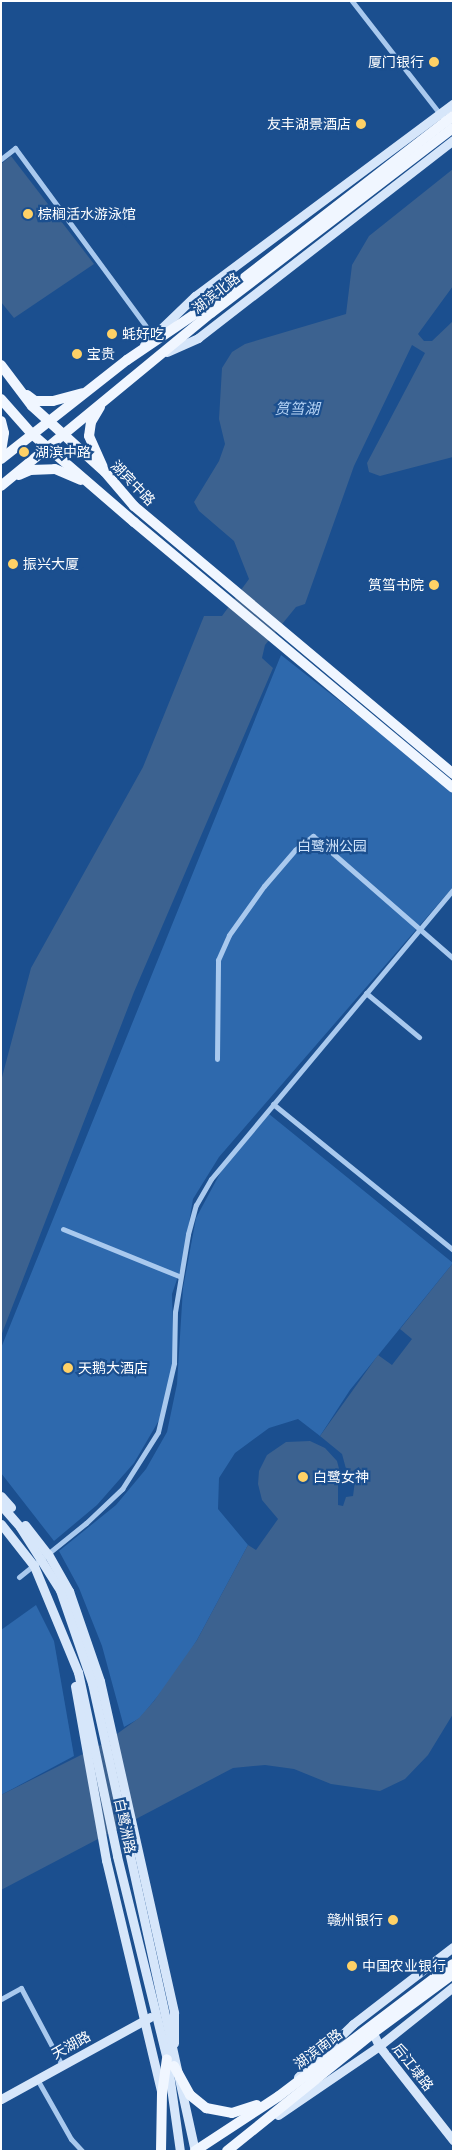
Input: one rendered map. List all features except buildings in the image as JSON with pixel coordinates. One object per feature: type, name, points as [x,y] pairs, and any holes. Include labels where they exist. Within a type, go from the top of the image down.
[{"type":"main road","points":[[127,360],[195,296],[449,122],[453,104]]},
{"type":"main road","name":"湖滨北路","points":[[1,486],[62,434],[167,352],[211,313],[449,122]]},
{"type":"main road","name":"湖滨北路","points":[[1,459],[127,360],[217,299],[449,122]]},
{"type":"main road","points":[[167,352],[198,338],[453,140]]},
{"type":"main road","name":"湖宾中路","points":[[1,365],[49,422],[105,472],[134,506],[453,774]]},
{"type":"main road","points":[[21,391],[35,401],[53,401],[90,390]]},
{"type":"main road","points":[[1,399],[32,434],[225,599],[453,788]]},
{"type":"main road","points":[[104,401],[91,422],[89,436],[105,472]]},
{"type":"main road","points":[[1,421],[4,433],[1,451]]},
{"type":"main road","points":[[11,478],[30,470],[55,469],[94,487]]},
{"type":"main road","name":"白鹭洲路","points":[[1,1496],[45,1557],[63,1599],[92,1683],[131,1848],[170,2062],[180,2151]]},
{"type":"main road","name":"白鹭洲路","points":[[1,1505],[45,1557]]},
{"type":"main road","name":"白鹭洲路","points":[[1,1524],[32,1567],[78,1672],[117,1856],[155,2015],[195,2151]]},
{"type":"main road","name":"白鹭洲路","points":[[1,1530],[32,1567],[61,1637],[74,1679],[83,1744],[106,1860],[162,2094]]},
{"type":"main road","points":[[170,2062],[190,2095],[206,2108],[232,2113],[279,2096],[353,2024],[453,1947]]},
{"type":"main road","name":"湖滨南路","points":[[195,2151],[279,2096],[453,1964]]},
{"type":"main road","name":"湖滨南路","points":[[227,2151],[373,2033],[453,1974]]},
{"type":"main road","points":[[236,2151],[251,2132],[379,2046],[453,1987]]},
{"type":"main road","name":"天湖路","points":[[1,2099],[155,2015]]},
{"type":"main road","name":"后江埭路","points":[[373,2033],[379,2046],[453,2140]]},
{"type":"main road","points":[[161,2151],[162,2094],[170,2062]]},
{"type":"street","points":[[352,1],[449,122]]},
{"type":"street","points":[[1,159],[15,148],[153,336]]},
{"type":"street","points":[[217,1059],[218,960],[238,921],[264,886],[295,850],[313,836],[453,958]]},
{"type":"street","points":[[19,1577],[45,1557],[122,1489],[158,1432],[174,1363],[179,1276],[188,1234],[200,1199],[221,1163],[453,890]]},
{"type":"street","points":[[366,993],[419,1037]]},
{"type":"street","points":[[273,1104],[453,1250]]},
{"type":"street","points":[[63,1230],[179,1276]]},
{"type":"street","points":[[1,1999],[21,1988],[62,2065]]},
{"type":"street","points":[[37,2080],[71,2139],[82,2151]]},
{"type":"green space","name":"白鹭洲公园","points":[[281,655],[453,790],[453,887],[219,1157],[193,1199],[182,1265],[172,1294],[174,1363],[165,1410],[134,1463],[97,1505],[54,1541],[1,1473],[1,1348]]},
{"type":"green space","points":[[269,1114],[453,1263],[350,1390],[320,1436],[298,1419],[269,1428],[235,1453],[219,1478],[218,1509],[248,1545],[197,1640],[175,1675],[140,1718],[124,1727],[102,1646],[79,1588],[59,1551],[116,1505],[146,1469],[167,1432],[177,1384],[183,1288],[196,1218],[224,1166]]},
{"type":"green space","points":[[36,1605],[54,1641],[74,1756],[1,1795],[1,1630]]},
{"type":"water","name":"棕榈活水游泳馆","points":[[11,156],[94,264],[14,318],[1,302],[1,164]]},
{"type":"water","name":"筼筜湖","points":[[453,169],[453,286],[418,334],[424,341],[432,341],[453,321],[453,457],[380,476],[369,472],[367,463],[425,353],[412,345],[354,466],[305,604],[296,607],[265,645],[262,658],[273,668],[134,992],[1,1336],[1,1081],[31,968],[143,767],[204,616],[222,616],[249,579],[234,541],[199,511],[194,502],[219,461],[225,444],[219,419],[222,368],[232,352],[245,344],[346,314],[352,265],[369,236]]},
{"type":"water","points":[[453,1263],[453,1714],[428,1755],[405,1779],[380,1791],[331,1784],[294,1769],[265,1765],[233,1768],[1,1890],[1,1795],[103,1744],[139,1718],[154,1701],[197,1640],[248,1545],[256,1550],[278,1519],[262,1500],[258,1484],[259,1471],[267,1455],[286,1442],[310,1441],[325,1448],[337,1461],[342,1480],[338,1480],[338,1505],[343,1506],[346,1497],[353,1496],[355,1481],[349,1480],[342,1454],[320,1436],[378,1355],[392,1365],[412,1339],[400,1329]]},
{"type":"place","name":"厦门银行","points":[[434,62]]},
{"type":"place","name":"友丰湖景酒店","points":[[361,124]]},
{"type":"place","name":"棕榈活水游泳馆","points":[[28,214]]},
{"type":"place","name":"蚝好吃","points":[[112,334]]},
{"type":"place","name":"宝贵","points":[[77,354]]},
{"type":"place","name":"湖滨中路","points":[[24,452]]},
{"type":"place","name":"振兴大厦","points":[[13,564]]},
{"type":"place","name":"筼筜书院","points":[[434,585]]},
{"type":"place","name":"天鹅大酒店","points":[[68,1368]]},
{"type":"place","name":"白鹭女神","points":[[303,1477]]},
{"type":"place","name":"赣州银行","points":[[393,1920]]},
{"type":"place","name":"中国农业银行","points":[[352,1966]]}]
